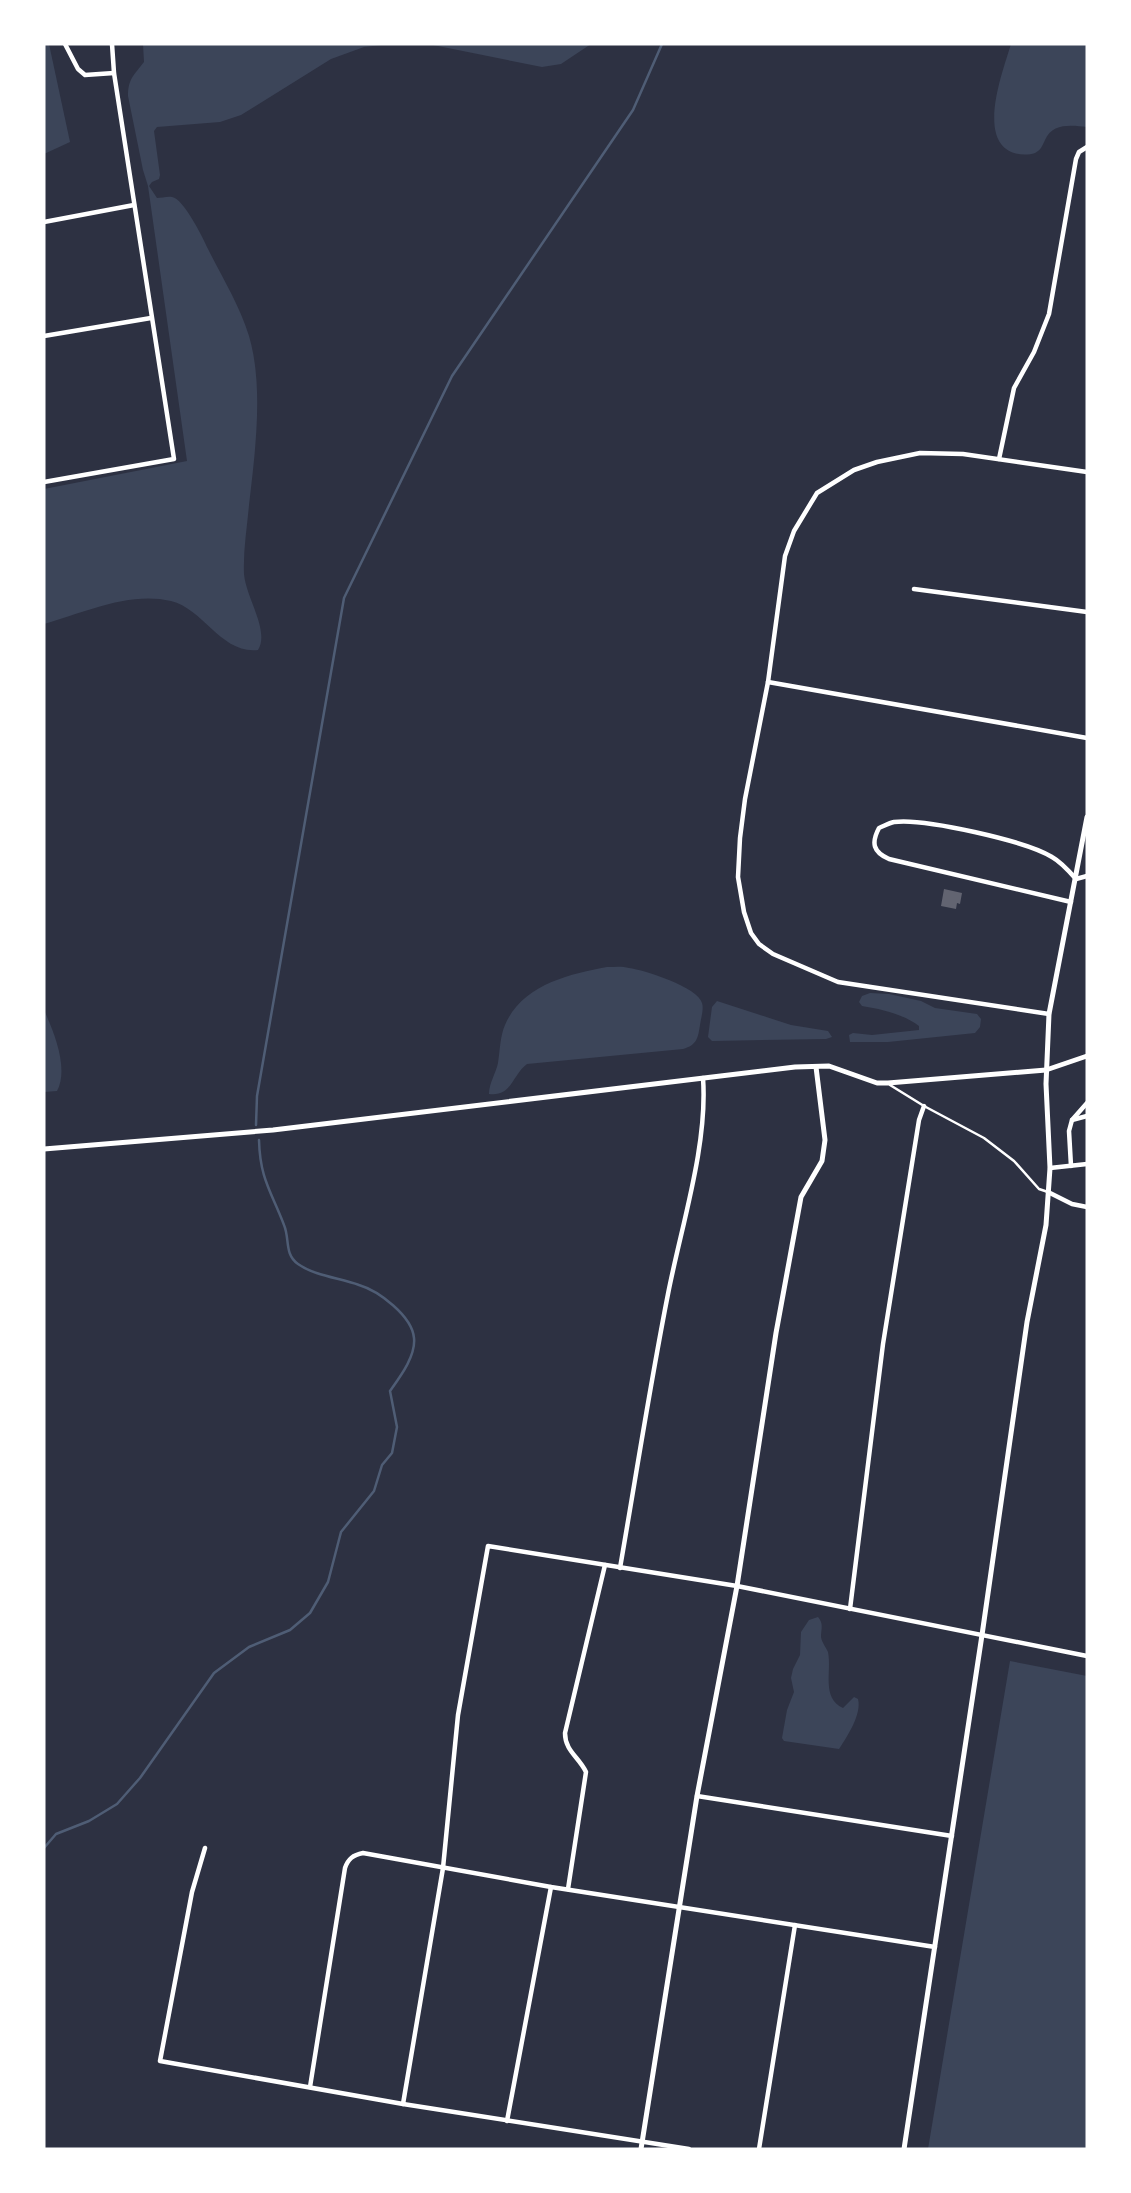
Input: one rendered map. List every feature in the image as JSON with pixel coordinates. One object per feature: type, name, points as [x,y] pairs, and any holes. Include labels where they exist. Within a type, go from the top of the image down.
[{"type":"street","points":[[65,44],[78,69],[85,75],[114,73]]},
{"type":"street","points":[[44,482],[174,459],[114,73],[112,44]]},
{"type":"street","points":[[999,459],[1014,388],[1034,352],[1049,314],[1076,159],[1079,152],[1087,147]]},
{"type":"street","points":[[44,222],[134,205]]},
{"type":"street","points":[[44,337],[151,318]]},
{"type":"street","points":[[1049,1014],[838,982],[773,954],[758,944],[751,933],[738,877],[745,799],[768,682],[785,556],[794,531],[817,493],[854,470],[899,457],[944,453],[1087,472]]},
{"type":"street","points":[[914,589],[1087,612]]},
{"type":"street","points":[[768,682],[1087,738]]},
{"type":"street","points":[[904,2149],[1027,1322],[1046,1225],[1050,1168],[1046,1070],[1049,1014],[1087,817]]},
{"type":"street","points":[[1072,902],[889,859],[875,849],[873,839],[879,828],[894,822],[972,833],[1040,851],[1062,864],[1076,878]]},
{"type":"street","points":[[1076,878],[1087,876]]},
{"type":"street","points":[[44,1149],[273,1130],[816,1067],[829,1066],[877,1083],[888,1083],[1046,1070],[1087,1056]]},
{"type":"street","points":[[641,2146],[698,1796],[737,1586],[776,1333],[801,1197],[822,1161],[825,1140],[816,1067]]},
{"type":"street","points":[[620,1567],[668,1295],[696,1159],[704,1097],[703,1078]]},
{"type":"street","points":[[1071,1166],[1069,1131],[1072,1121],[1087,1103]]},
{"type":"street","points":[[849,1609],[883,1345],[919,1120],[924,1106]]},
{"type":"street","points":[[1072,1121],[1087,1116]]},
{"type":"street","points":[[1050,1168],[1087,1164]]},
{"type":"street","points":[[1048,1192],[1087,1208]]},
{"type":"street","points":[[403,2104],[443,1868],[458,1715],[488,1546],[737,1586],[1087,1656]]},
{"type":"street","points":[[568,1889],[586,1772],[569,1750],[565,1733],[605,1565]]},
{"type":"street","points":[[698,1796],[952,1836]]},
{"type":"street","points":[[205,1848],[192,1892],[160,2061],[641,2146],[689,2149]]},
{"type":"street","points":[[310,2087],[345,1868],[351,1857],[363,1853],[551,1887],[935,1947]]},
{"type":"street","points":[[508,2122],[551,1887]]},
{"type":"street","points":[[759,2149],[795,1925]]},
{"type":"lane","points":[[888,1083],[1001,1149],[1039,1189],[1048,1192]]},
{"type":"shaded area","points":[[44,44],[49,44],[70,142],[44,154]]},
{"type":"shaded area","points":[[143,44],[390,44],[364,47],[331,59],[241,115],[220,122],[157,127],[154,131],[160,175],[159,179],[149,186],[157,198],[177,199],[193,220],[241,314],[254,356],[257,420],[244,574],[261,633],[258,650],[233,645],[183,606],[155,599],[123,601],[44,624],[44,489],[187,461],[148,186],[128,96],[130,81],[144,62]]},
{"type":"shaded area","points":[[428,44],[591,44],[561,64],[542,67]]},
{"type":"shaded area","points":[[1011,44],[1087,44],[1087,127],[1057,128],[1048,134],[1040,149],[1033,154],[1016,154],[1003,146],[996,134],[995,104]]},
{"type":"shaded area","points":[[607,967],[626,967],[658,976],[681,985],[698,997],[703,1011],[694,1043],[683,1049],[527,1064],[507,1089],[497,1094],[489,1094],[498,1063],[503,1029],[523,1000],[535,991],[563,978]]},
{"type":"shaded area","points":[[870,993],[889,994],[921,1001],[935,1008],[977,1014],[981,1019],[980,1027],[975,1033],[888,1042],[850,1042],[849,1035],[853,1033],[872,1035],[919,1030],[919,1026],[899,1015],[862,1006],[859,1002],[862,996]]},
{"type":"shaded area","points":[[717,1001],[791,1025],[828,1031],[832,1037],[712,1041],[708,1037],[712,1007]]},
{"type":"shaded area","points":[[44,1010],[56,1039],[61,1062],[57,1091],[44,1092]]},
{"type":"shaded area","points":[[818,1617],[822,1624],[822,1639],[828,1652],[832,1698],[843,1708],[854,1697],[858,1699],[859,1705],[850,1732],[839,1749],[784,1741],[782,1738],[787,1710],[794,1692],[791,1678],[800,1655],[801,1632],[809,1620]]},
{"type":"shaded area","points":[[1010,1661],[1087,1676],[1087,2149],[928,2149]]},
{"type":"building","points":[[944,889],[962,893],[956,909],[941,906]]},
{"type":"waterway","points":[[256,1125],[257,1096],[344,598],[452,376],[633,110],[662,44]]},
{"type":"waterway","points":[[44,1848],[56,1834],[89,1821],[117,1804],[140,1778],[214,1673],[249,1647],[290,1630],[310,1613],[328,1582],[341,1532],[374,1491],[382,1465],[392,1453],[397,1427],[390,1391],[407,1366],[414,1345],[412,1330],[401,1313],[376,1293],[312,1271],[294,1260],[289,1251],[286,1230],[264,1175],[259,1140]]}]
